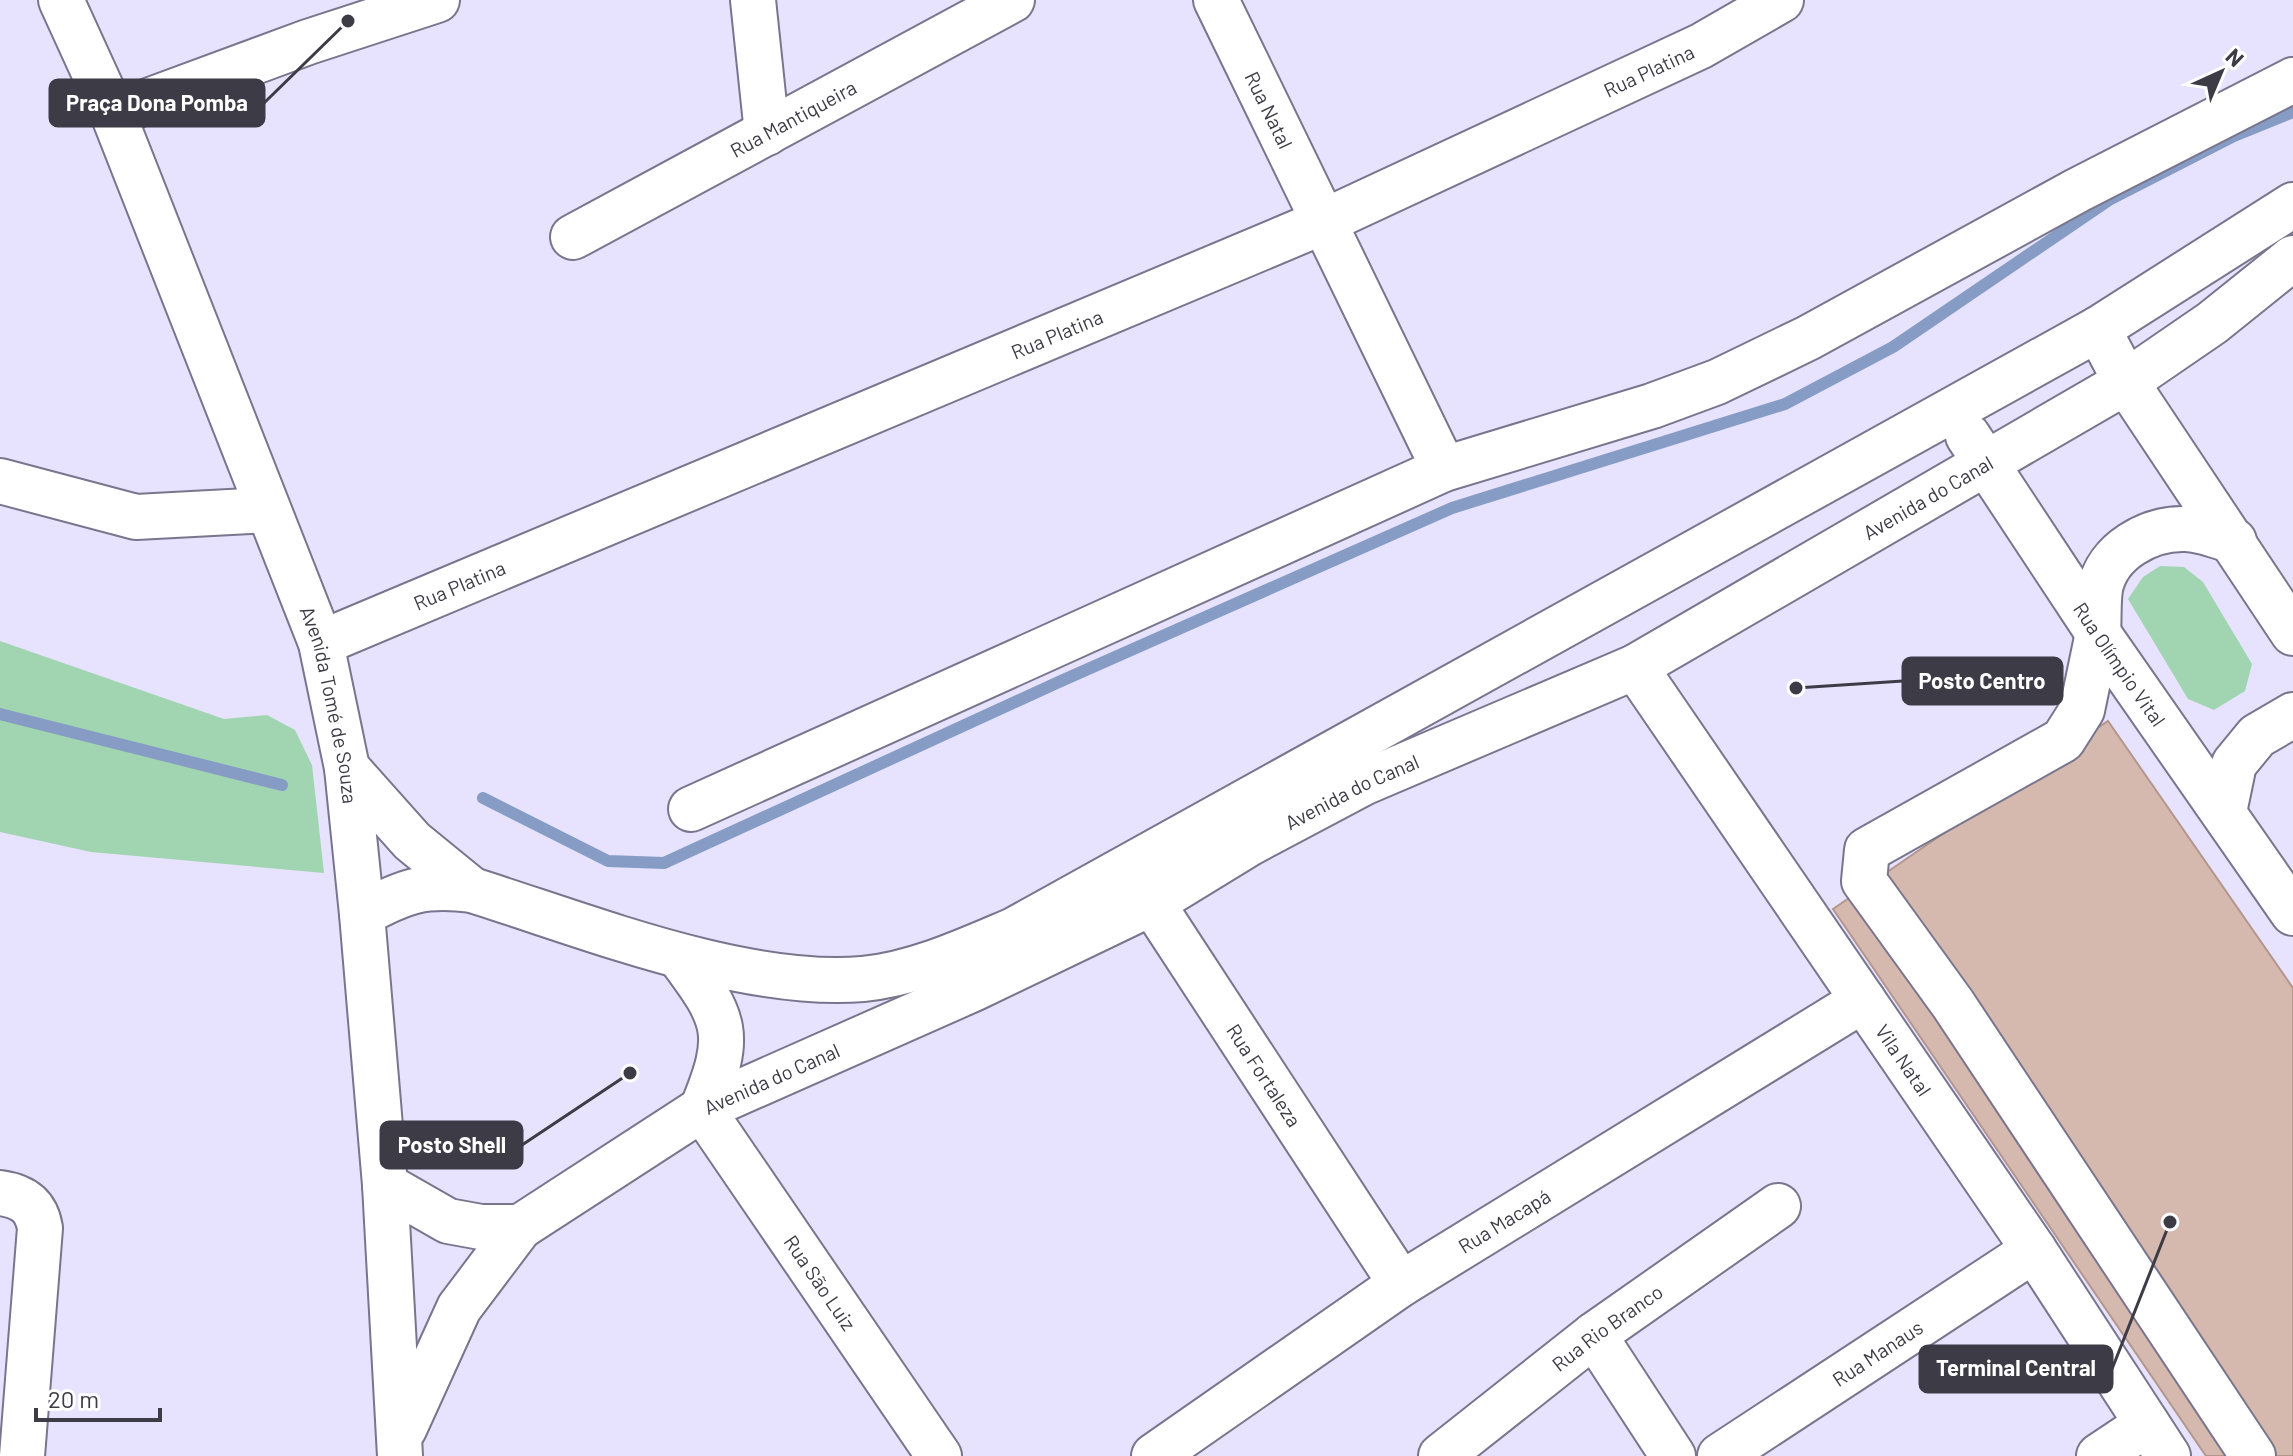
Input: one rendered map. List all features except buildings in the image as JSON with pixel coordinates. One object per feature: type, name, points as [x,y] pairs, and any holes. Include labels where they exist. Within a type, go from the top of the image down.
[{"type":"street","name":"Avenida Tomé de Souza","points":[[61,0],[113,114],[321,643],[347,768],[362,914],[385,1185],[401,1445]]},
{"type":"street","points":[[308,42],[338,0]]},
{"type":"street","points":[[113,114],[308,42],[437,0]]},
{"type":"street","points":[[753,0],[767,133]]},
{"type":"street","name":"Rua Mantiqueira","points":[[573,237],[1012,0]]},
{"type":"street","name":"Rua Natal","points":[[1216,0],[1325,221],[1364,310],[1444,469]]},
{"type":"street","name":"Rua Platina","points":[[321,643],[1325,221],[1701,46],[1781,0]]},
{"type":"street","points":[[691,809],[1444,469],[1652,406],[1717,382],[1808,338],[2078,190],[2293,80]]},
{"type":"street","name":"Avenida do Canal","points":[[362,914],[405,891],[437,886],[472,890],[679,956],[795,977],[864,979],[953,955],[1014,930],[2098,329],[2293,205]]},
{"type":"street","name":"Avenida do Canal","points":[[520,1227],[702,1109],[973,989],[1152,903],[1250,843],[1363,783],[1635,667],[2126,382],[2212,323],[2293,258]]},
{"type":"street","points":[[2098,329],[2126,382],[2291,626]]},
{"type":"street","name":"Rua Olímpio Vital","points":[[1952,410],[2098,633],[2293,913]]},
{"type":"street","points":[[2,477],[136,517],[268,510]]},
{"type":"street","points":[[2234,541],[2187,528],[2153,534],[2130,545],[2116,559],[2100,588],[2098,633],[2082,710],[2063,740],[1867,850],[1864,881],[1953,1004],[2253,1456]]},
{"type":"street","name":"Vila Natal","points":[[1635,667],[2034,1250],[2157,1440]]},
{"type":"street","points":[[2224,812],[2234,764],[2257,736],[2293,715]]},
{"type":"street","points":[[347,768],[412,841],[472,890]]},
{"type":"street","name":"Rua Fortaleza","points":[[1132,864],[1152,903],[1401,1284]]},
{"type":"street","points":[[679,956],[709,997],[720,1022],[724,1047],[702,1109]]},
{"type":"street","name":"Rua Macapá","points":[[1154,1456],[1401,1284],[1863,1000]]},
{"type":"street","name":"Rua São Luiz","points":[[702,1109],[939,1456]]},
{"type":"street","points":[[385,1185],[448,1221],[481,1227],[520,1227]]},
{"type":"street","points":[[0,1193],[17,1195],[30,1204],[38,1214],[40,1228],[22,1456]]},
{"type":"street","name":"Rua Rio Branco","points":[[1441,1456],[1594,1335],[1778,1206]]},
{"type":"street","points":[[401,1445],[459,1308],[520,1227]]},
{"type":"street","name":"Rua Manaus","points":[[1720,1456],[2034,1250]]},
{"type":"street","points":[[1594,1335],[1673,1456]]},
{"type":"street","points":[[2099,1456],[2157,1440]]},
{"type":"green space","points":[[2160,566],[2184,567],[2203,582],[2252,664],[2245,691],[2214,710],[2188,699],[2128,599],[2143,577]]},
{"type":"green space","points":[[0,641],[224,719],[267,715],[295,730],[312,765],[324,873],[91,852],[0,832]]},
{"type":"waterway","points":[[483,798],[608,861],[664,863],[1061,681],[1452,508],[1785,404],[1893,347],[2109,200],[2234,136],[2293,112]]},
{"type":"waterway","points":[[0,714],[282,785]]},
{"type":"place","name":"Praça Dona Pomba","points":[[348,21]]},
{"type":"place","name":"Posto Centro","points":[[1796,688]]},
{"type":"place","name":"Posto Shell","points":[[630,1073]]},
{"type":"place","name":"Terminal Central","points":[[2170,1222]]}]
